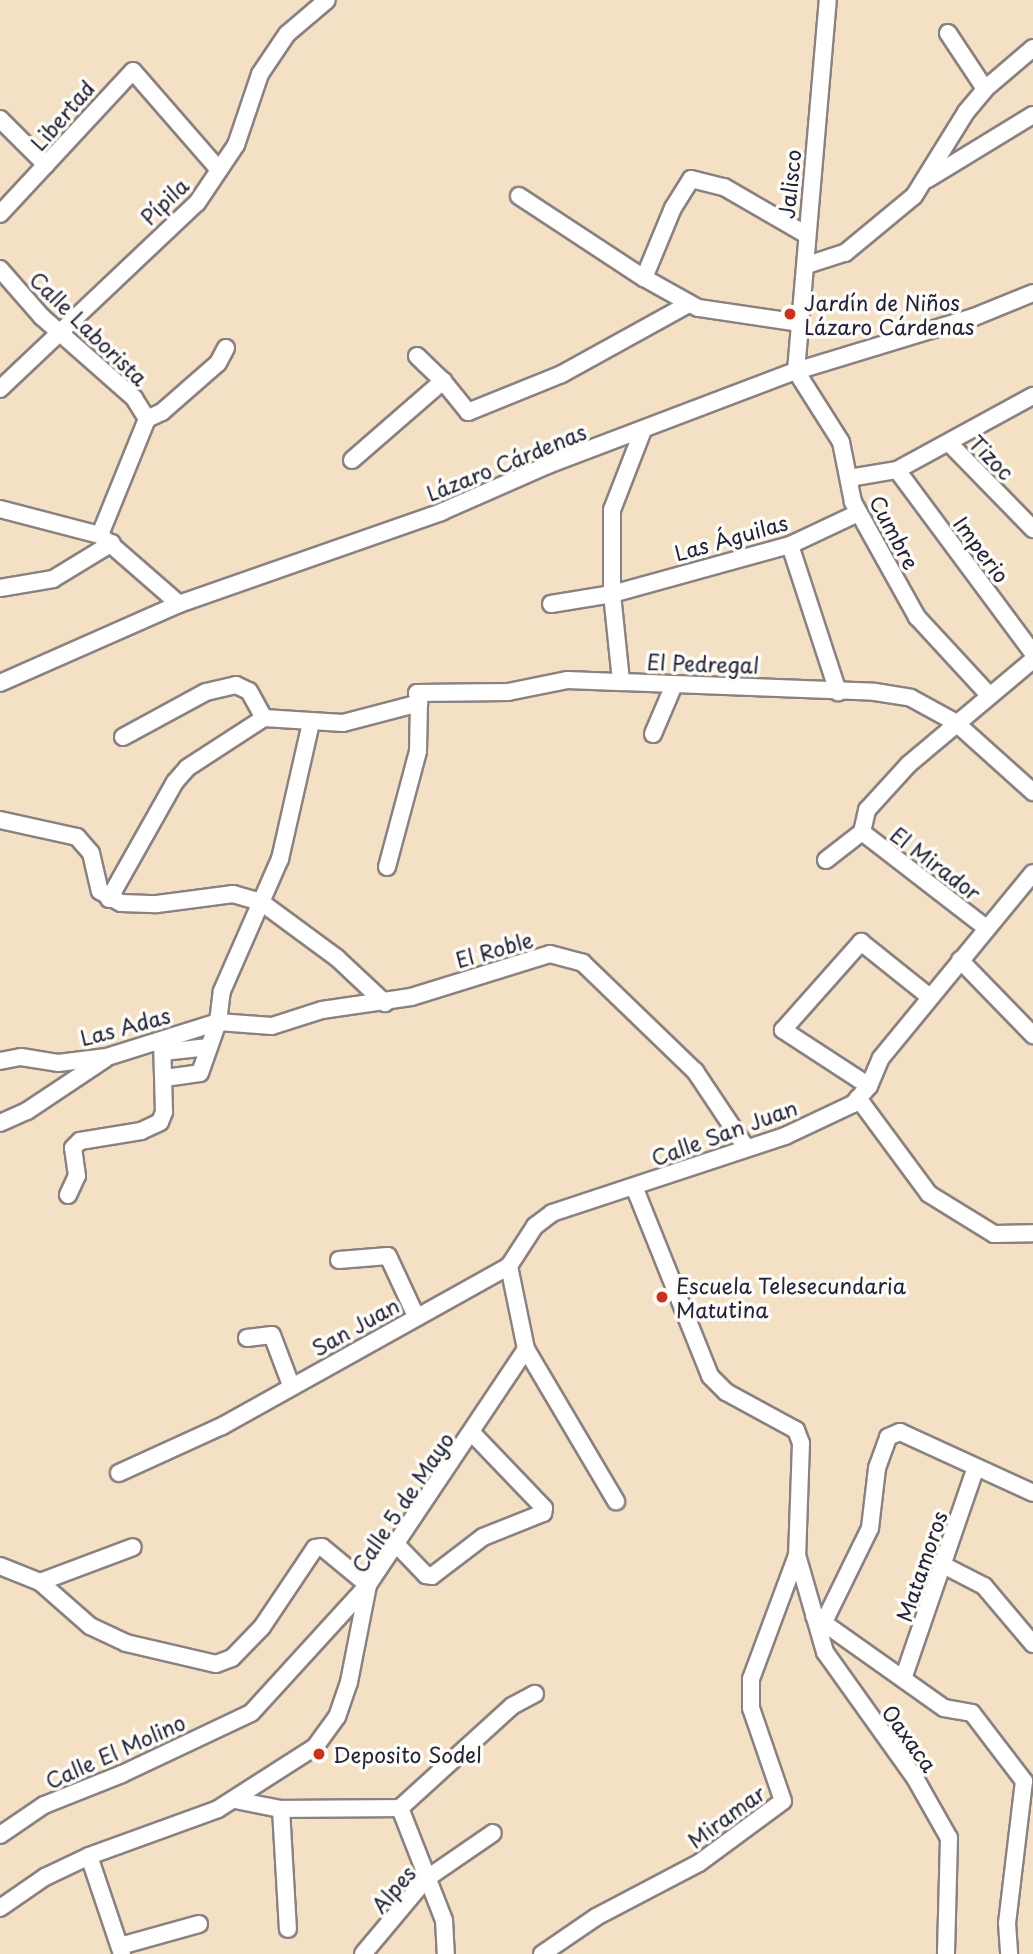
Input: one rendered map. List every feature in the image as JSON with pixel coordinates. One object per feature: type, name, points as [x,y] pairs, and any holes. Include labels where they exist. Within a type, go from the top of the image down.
[{"type":"street","name":"Pípila","points":[[0,389],[38,351],[62,335],[152,242],[197,203],[236,145],[260,74],[287,34],[327,0]]},
{"type":"street","name":"Jalisco","points":[[796,371],[807,265],[805,234],[828,0]]},
{"type":"street","points":[[948,33],[985,89]]},
{"type":"street","points":[[807,265],[845,253],[866,239],[915,197],[955,128],[985,89],[1027,52]]},
{"type":"street","name":"Libertad","points":[[0,214],[127,73],[138,74],[219,170]]},
{"type":"street","points":[[926,180],[1033,115]]},
{"type":"street","points":[[0,119],[46,165]]},
{"type":"street","points":[[644,278],[673,208],[691,179],[724,187],[805,234]]},
{"type":"street","points":[[519,196],[644,278],[689,304],[800,323]]},
{"type":"street","name":"Calle Laborista","points":[[0,269],[62,335],[134,398],[147,419],[106,539]]},
{"type":"street","name":"Lázaro Cárdenas","points":[[0,683],[180,604],[441,512],[548,465],[796,371],[974,317],[1033,293]]},
{"type":"street","points":[[418,356],[468,412],[562,374],[689,304]]},
{"type":"street","points":[[147,419],[162,412],[200,379],[226,348]]},
{"type":"street","name":"Cumbre","points":[[796,371],[841,442],[858,513],[918,617],[989,695]]},
{"type":"street","points":[[352,460],[443,381]]},
{"type":"street","points":[[849,478],[897,470],[950,444],[1033,396]]},
{"type":"street","points":[[621,681],[612,594],[612,510],[643,430]]},
{"type":"street","name":"Tizoc","points":[[950,444],[1033,529]]},
{"type":"street","name":"Imperio","points":[[897,470],[1033,653]]},
{"type":"street","points":[[0,509],[106,539],[180,604]]},
{"type":"street","name":"Las Águilas","points":[[551,604],[612,594],[790,545],[858,513]]},
{"type":"street","points":[[0,588],[21,588],[54,579],[106,539]]},
{"type":"street","points":[[790,545],[838,692]]},
{"type":"street","points":[[825,859],[862,832],[866,810],[955,722],[1033,660]]},
{"type":"street","name":"El Pedregal","points":[[264,718],[343,723],[419,703],[418,693],[509,692],[567,680],[621,681],[673,687],[747,684],[838,692],[875,692],[911,698],[955,722],[1033,792]]},
{"type":"street","points":[[109,899],[175,782],[187,768],[264,718],[249,691],[236,685],[206,692],[123,737]]},
{"type":"street","points":[[653,734],[673,687]]},
{"type":"street","points":[[387,867],[418,751],[419,703]]},
{"type":"street","points":[[165,1078],[196,1077],[209,1047],[218,1022],[222,991],[285,842],[311,722]]},
{"type":"street","points":[[0,820],[76,837],[91,853],[100,891],[109,899],[157,905],[233,894],[261,902],[337,958],[385,1003]]},
{"type":"street","name":"El Mirador","points":[[862,832],[985,926]]},
{"type":"street","points":[[864,1092],[881,1058],[985,926],[1030,883]]},
{"type":"street","points":[[930,997],[861,942],[783,1030],[864,1092],[929,1194],[953,1212],[994,1234],[1033,1233]]},
{"type":"street","name":"El Roble","points":[[218,1022],[272,1026],[322,1010],[385,1003],[550,954],[583,963],[695,1071],[745,1146]]},
{"type":"street","points":[[960,960],[1033,1035]]},
{"type":"street","name":"Las Adas","points":[[0,1061],[21,1057],[58,1063],[107,1057],[163,1046],[218,1022]]},
{"type":"street","points":[[68,1195],[77,1176],[73,1147],[80,1141],[152,1128],[164,1112],[163,1046],[209,1047]]},
{"type":"street","points":[[0,1123],[27,1111],[107,1057]]},
{"type":"street","name":"Calle San Juan","points":[[509,1266],[535,1226],[552,1213],[635,1189],[745,1146],[785,1136],[864,1092]]},
{"type":"street","points":[[635,1189],[710,1376],[726,1392],[796,1430],[801,1443],[797,1555]]},
{"type":"street","points":[[339,1259],[388,1256],[416,1316]]},
{"type":"street","points":[[509,1266],[526,1349],[616,1501]]},
{"type":"street","name":"San Juan","points":[[119,1473],[222,1426],[291,1385],[509,1266]]},
{"type":"street","points":[[247,1338],[272,1335],[291,1385]]},
{"type":"street","name":"Calle 5 de Mayo","points":[[0,1909],[45,1877],[89,1856],[235,1800],[315,1747],[337,1717],[349,1682],[368,1585],[473,1434],[526,1349]]},
{"type":"street","points":[[1009,1954],[1007,1923],[1029,1778],[972,1713],[944,1708],[819,1619],[870,1528],[877,1468],[888,1437],[900,1432],[1033,1493]]},
{"type":"street","points":[[397,1545],[426,1575],[432,1576],[482,1537],[543,1513],[544,1508],[473,1434]]},
{"type":"street","name":"Matamoros","points":[[903,1679],[945,1566],[976,1466]]},
{"type":"street","points":[[0,1566],[40,1582],[90,1626],[126,1643],[216,1664],[232,1658],[262,1627],[316,1548],[322,1546],[368,1585]]},
{"type":"street","points":[[40,1582],[133,1547]]},
{"type":"street","name":"Oaxaca","points":[[797,1555],[819,1619],[825,1652],[840,1677],[915,1778],[949,1838],[946,1954]]},
{"type":"street","name":"Miramar","points":[[542,1954],[596,1917],[699,1863],[783,1801],[751,1708],[751,1679],[797,1555]]},
{"type":"street","points":[[945,1566],[984,1586],[1033,1644]]},
{"type":"street","name":"Calle El Molino","points":[[0,1835],[44,1805],[122,1774],[251,1713],[368,1585]]},
{"type":"street","points":[[235,1800],[281,1809],[400,1808],[512,1706],[535,1694]]},
{"type":"street","points":[[400,1808],[444,1920],[446,1954]]},
{"type":"street","points":[[281,1809],[288,1929]]},
{"type":"street","name":"Alpes","points":[[363,1954],[426,1879],[493,1833]]},
{"type":"street","points":[[89,1856],[121,1950],[199,1924]]},
{"type":"place","name":"Jardín de Niños Lázaro Cárdenas","points":[[790,314]]},
{"type":"place","name":"Escuela Telesecundaria Matutina","points":[[662,1297]]},
{"type":"place","name":"Deposito Sodel","points":[[319,1754]]}]
